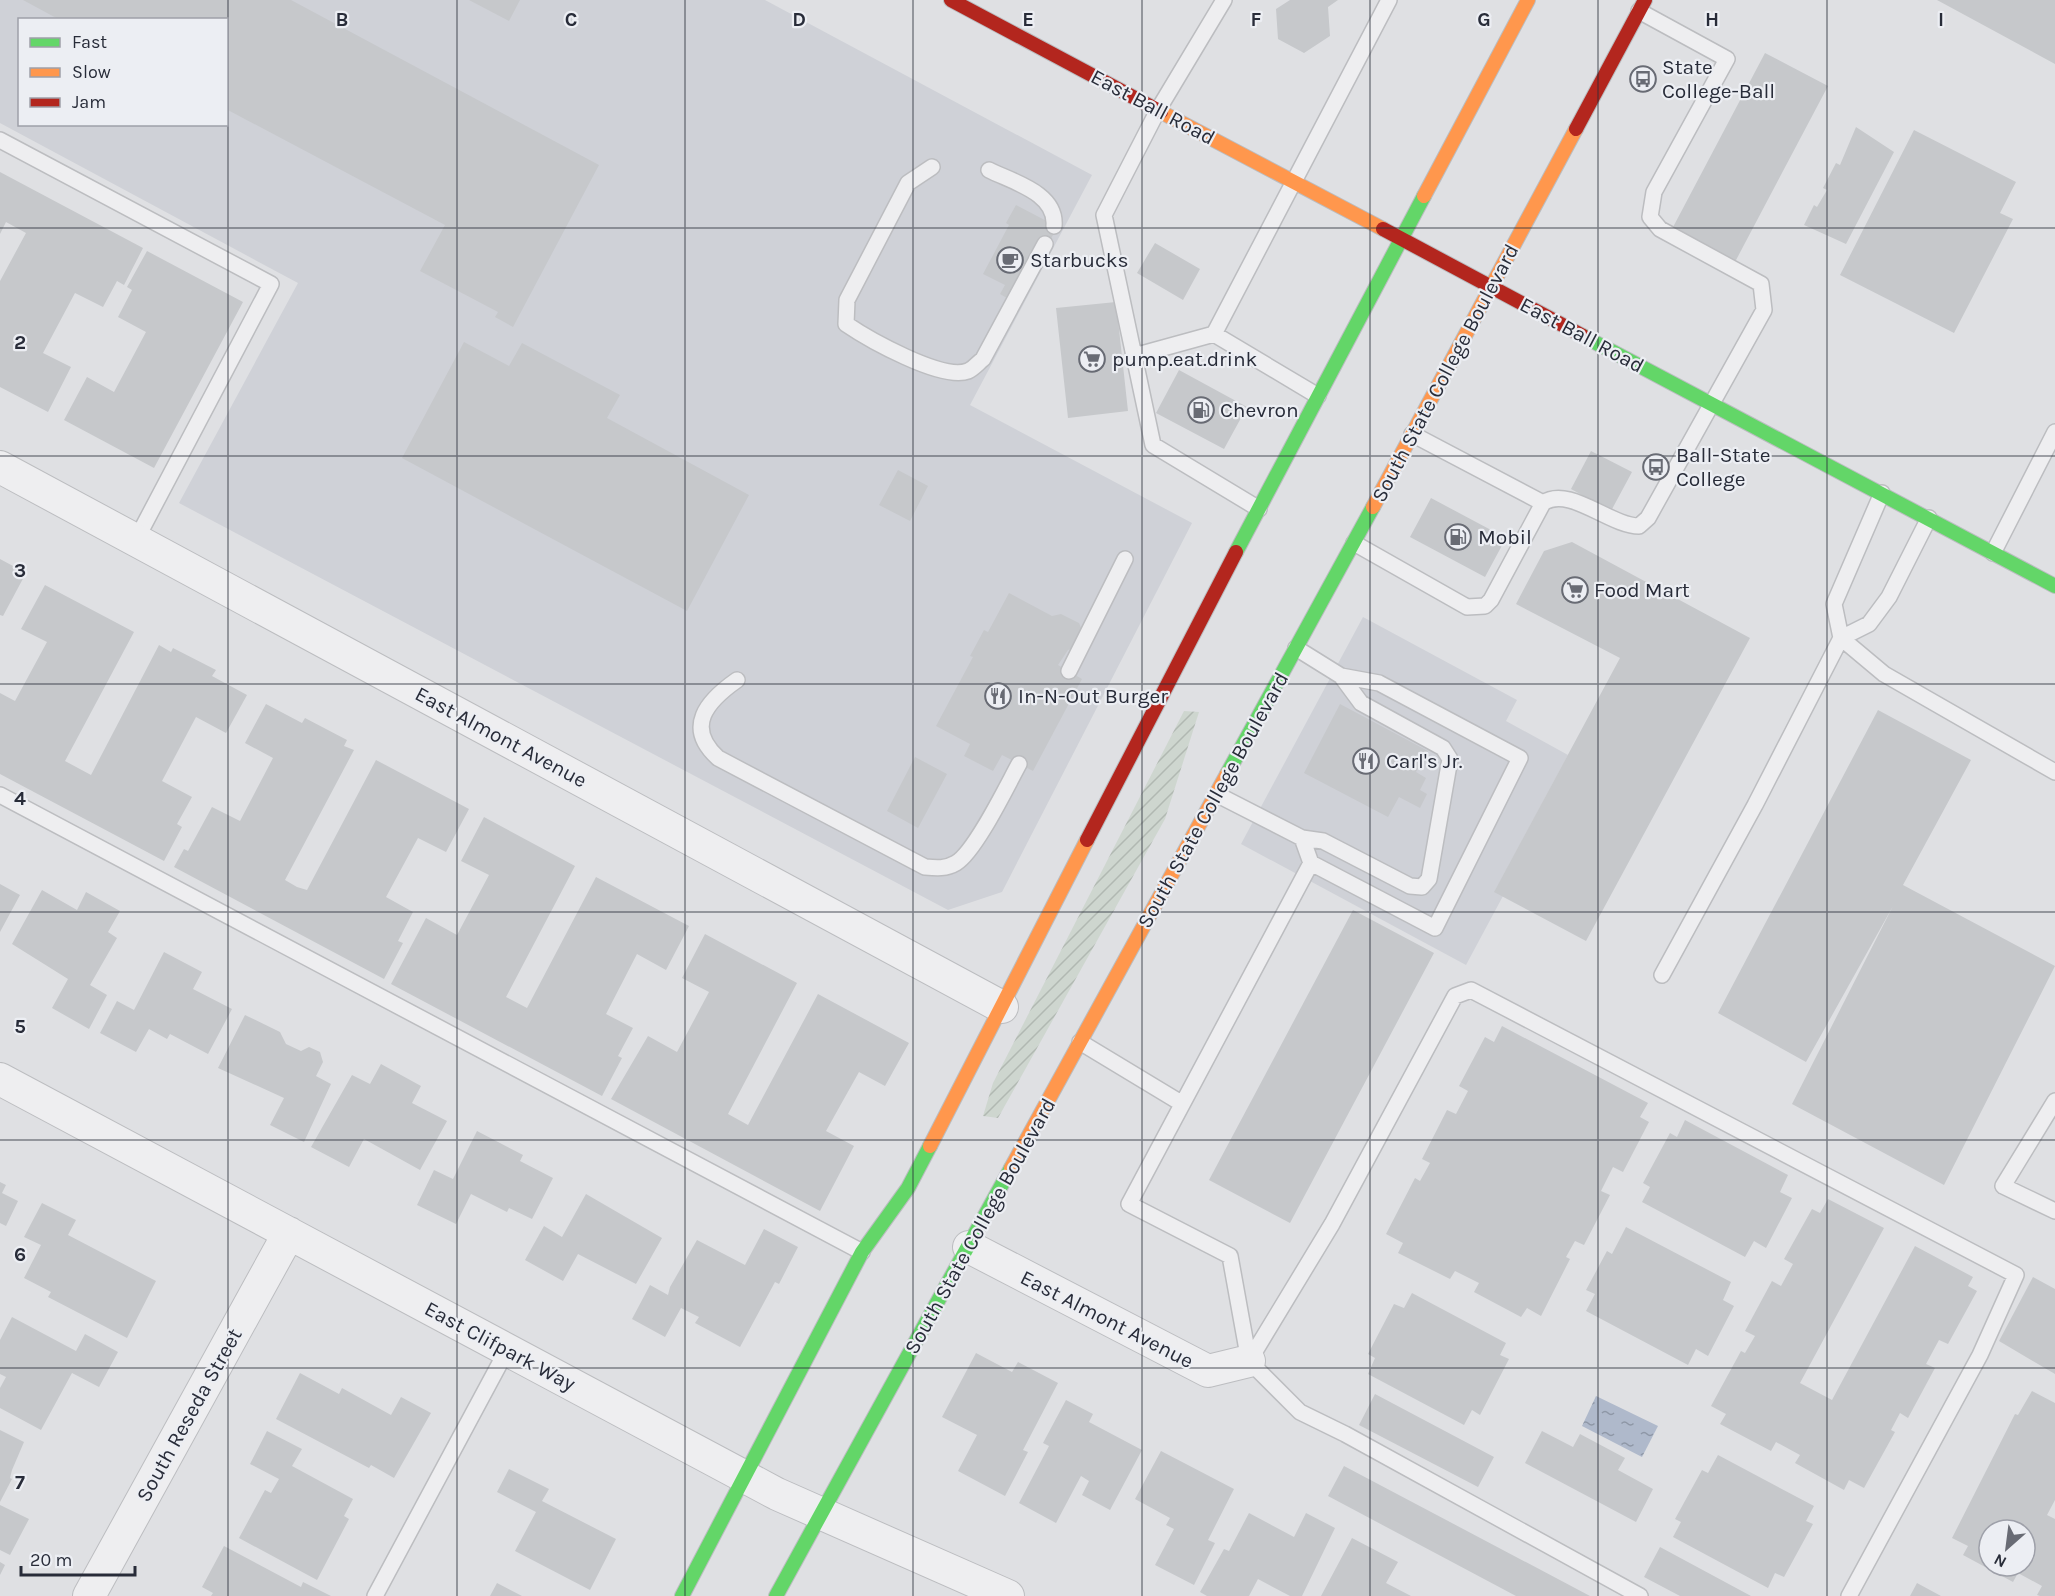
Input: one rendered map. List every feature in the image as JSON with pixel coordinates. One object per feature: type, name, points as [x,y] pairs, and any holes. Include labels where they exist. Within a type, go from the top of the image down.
[{"type":"main road","name":"East Ball Road","points":[[951,0],[2055,586]]},
{"type":"main road","points":[[682,1596],[862,1252],[908,1188],[1259,509],[1528,0]]},
{"type":"main road","name":"South State College Boulevard","points":[[776,1596],[1354,543],[1642,6]]},
{"type":"street","name":"East Almont Avenue","points":[[0,467],[1002,1007]]},
{"type":"street","name":"East Clifpark Way","points":[[0,1079],[744,1477],[821,1516],[1008,1596]]},
{"type":"street","name":"South Reseda Street","points":[[89,1596],[289,1233]]},
{"type":"street","name":"East Almont Avenue","points":[[969,1247],[1208,1371],[1249,1361]]},
{"type":"lane","points":[[1224,0],[1158,110],[1104,215],[1153,446],[1259,509]]},
{"type":"lane","points":[[1214,334],[1389,0]]},
{"type":"lane","points":[[1354,543],[1467,607],[1478,608],[1491,600],[1543,503],[1549,499],[1572,500],[1626,526],[1639,526],[1648,518],[1764,310],[1761,284],[1660,229],[1650,217],[1654,192],[1727,60],[1642,6]]},
{"type":"lane","points":[[0,140],[271,284],[136,540]]},
{"type":"lane","points":[[932,167],[908,183],[847,300],[846,324],[893,351],[953,373],[968,371],[983,359],[1045,244]]},
{"type":"lane","points":[[989,170],[1045,198],[1055,214],[1054,226]]},
{"type":"lane","points":[[1134,356],[1214,334],[1318,396]]},
{"type":"lane","points":[[1993,553],[2055,432]]},
{"type":"lane","points":[[1412,434],[1543,503]]},
{"type":"lane","points":[[1882,494],[1845,574],[1834,604],[1841,638],[1884,674],[2055,772]]},
{"type":"lane","points":[[1662,975],[1841,638],[1869,624],[1889,597],[1929,518]]},
{"type":"lane","points":[[1069,671],[1125,559]]},
{"type":"lane","points":[[1296,648],[1341,676],[1379,683],[1520,758],[1435,928],[1311,862],[1302,838]]},
{"type":"lane","points":[[1216,794],[1302,838],[1323,841],[1410,886],[1422,887],[1429,879],[1450,759],[1443,748],[1361,703],[1341,676]]},
{"type":"lane","points":[[737,680],[715,696],[703,716],[700,731],[705,746],[718,758],[925,867],[941,869],[958,862],[970,848],[1019,764]]},
{"type":"lane","points":[[0,795],[862,1252]]},
{"type":"lane","points":[[1311,862],[1129,1204],[1230,1256],[1249,1361],[1300,1412],[1345,1434],[1640,1596]]},
{"type":"lane","points":[[1249,1361],[1332,1224],[1455,996],[1471,990],[2016,1275],[1980,1355],[1849,1596]]},
{"type":"lane","points":[[1080,1042],[1181,1103]]},
{"type":"lane","points":[[2055,1101],[2003,1186],[2055,1211]]},
{"type":"lane","points":[[375,1596],[507,1350]]},
{"type":"shaded area","points":[[0,0],[765,0],[1092,175],[970,405],[1192,523],[1002,892],[948,910],[179,503],[298,283],[0,123]]},
{"type":"shaded area","points":[[1363,617],[1517,700],[1506,721],[1568,755],[1495,891],[1503,896],[1466,965],[1241,844]]},
{"type":"shaded area","points":[[1184,711],[1199,712],[1165,819],[998,1118],[983,1116],[993,1083]]},
{"type":"water","points":[[1596,1396],[1658,1426],[1642,1457],[1582,1426]]},
{"type":"building","points":[[23,0],[291,0],[599,165],[513,327],[495,317],[498,312],[420,271],[445,225],[228,110],[228,18],[56,18]]},
{"type":"building","points":[[469,0],[520,0],[509,21]]},
{"type":"building","points":[[1290,0],[1338,0],[1328,7],[1330,36],[1304,53],[1278,39],[1276,9]]},
{"type":"building","points":[[1937,0],[2055,0],[2055,64]]},
{"type":"building","points":[[1765,53],[1828,86],[1735,262],[1672,229]]},
{"type":"building","points":[[1856,127],[1894,152],[1846,244],[1804,225],[1814,205],[1817,207],[1827,190],[1823,188],[1836,163],[1840,165]]},
{"type":"building","points":[[1914,130],[2016,182],[2000,213],[2013,219],[1954,333],[1840,275]]},
{"type":"building","points":[[0,172],[143,248],[124,285],[117,281],[103,307],[75,293],[43,353],[71,367],[48,412],[0,387],[0,281],[26,233],[6,222],[0,234]]},
{"type":"building","name":"Starbucks","points":[[1016,205],[1058,227],[1012,301],[1000,294],[1005,285],[983,274],[1009,225],[1006,223]]},
{"type":"building","points":[[1155,243],[1200,269],[1183,300],[1137,273]]},
{"type":"building","points":[[147,251],[243,302],[154,468],[64,420],[87,377],[114,392],[146,332],[118,317],[132,290],[127,287]]},
{"type":"building","name":"pump.eat.drink","points":[[1116,302],[1128,411],[1068,418],[1056,308]]},
{"type":"building","points":[[464,342],[509,366],[522,343],[620,395],[607,418],[749,495],[687,611],[402,458]]},
{"type":"building","name":"Chevron","points":[[1179,370],[1247,407],[1224,449],[1156,413]]},
{"type":"building","name":"Mobil","points":[[1591,451],[1632,472],[1611,511],[1571,489]]},
{"type":"building","points":[[898,470],[928,486],[910,521],[879,505]]},
{"type":"building","name":"Mobil","points":[[1431,498],[1506,538],[1485,577],[1410,537]]},
{"type":"building","points":[[1572,542],[1750,638],[1586,941],[1494,892],[1620,658],[1516,604],[1544,551]]},
{"type":"building","points":[[0,559],[26,573],[3,616],[0,615]]},
{"type":"building","points":[[45,585],[134,632],[65,761],[91,775],[159,645],[171,652],[173,648],[216,670],[212,676],[247,695],[226,733],[196,717],[162,781],[192,797],[177,824],[182,827],[164,861],[0,774],[0,693],[15,701],[47,642],[21,629]]},
{"type":"building","name":"In-N-Out Burger","points":[[1009,593],[1052,616],[1061,614],[1079,623],[1082,630],[1073,648],[1068,650],[1058,665],[1082,679],[1033,771],[1002,755],[993,771],[964,756],[970,744],[936,726],[973,657],[970,656],[984,630],[988,632]]},
{"type":"building","points":[[266,704],[302,723],[305,718],[347,740],[344,746],[354,750],[285,880],[297,887],[307,890],[376,760],[469,809],[446,852],[418,838],[386,897],[413,912],[398,941],[403,943],[384,979],[174,867],[184,849],[188,851],[212,807],[240,821],[273,758],[245,743]]},
{"type":"building","name":"Carl's Jr.","points":[[1340,704],[1428,751],[1416,772],[1426,778],[1420,790],[1427,794],[1420,808],[1399,797],[1388,817],[1304,773]]},
{"type":"building","points":[[1878,710],[1971,760],[1903,885],[2055,966],[1944,1185],[1792,1104],[1893,906],[1806,1062],[1718,1013]]},
{"type":"building","points":[[915,757],[947,774],[918,828],[887,811]]},
{"type":"building","points":[[484,817],[575,866],[506,997],[527,1008],[596,877],[689,926],[666,970],[637,954],[606,1014],[633,1028],[618,1056],[622,1058],[602,1096],[391,984],[426,918],[457,935],[489,875],[461,861]]},
{"type":"building","points":[[0,884],[20,895],[0,932]]},
{"type":"building","points":[[42,890],[77,910],[86,892],[120,911],[108,932],[117,938],[90,985],[107,995],[89,1029],[52,1008],[68,979],[12,944]]},
{"type":"building","points":[[1353,910],[1434,953],[1290,1223],[1209,1180]]},
{"type":"building","points":[[705,934],[797,983],[728,1114],[748,1125],[818,994],[909,1043],[885,1086],[859,1072],[826,1131],[854,1146],[820,1211],[611,1099],[648,1036],[677,1052],[709,992],[682,978]]},
{"type":"building","points":[[164,952],[202,972],[193,989],[232,1009],[208,1054],[170,1034],[167,1039],[149,1029],[136,1052],[100,1033],[117,1001],[134,1010]]},
{"type":"building","points":[[245,1015],[280,1032],[286,1044],[301,1051],[309,1047],[320,1052],[323,1062],[316,1076],[331,1084],[304,1142],[270,1125],[284,1098],[218,1068]]},
{"type":"building","points":[[1502,1026],[1648,1103],[1640,1117],[1649,1122],[1623,1172],[1613,1167],[1601,1191],[1610,1195],[1584,1245],[1575,1241],[1566,1257],[1570,1259],[1541,1316],[1527,1308],[1521,1317],[1474,1292],[1479,1283],[1455,1271],[1450,1279],[1398,1253],[1403,1243],[1386,1234],[1415,1178],[1420,1181],[1430,1163],[1422,1159],[1447,1110],[1456,1114],[1468,1091],[1459,1086],[1485,1037],[1494,1042]]},
{"type":"building","points":[[381,1064],[421,1086],[412,1103],[447,1121],[420,1170],[364,1139],[349,1167],[311,1147],[352,1075],[370,1084]]},
{"type":"building","points":[[1685,1120],[1788,1175],[1780,1192],[1792,1198],[1766,1248],[1754,1241],[1745,1257],[1642,1202],[1650,1187],[1643,1183],[1670,1133],[1677,1137]]},
{"type":"building","points":[[477,1131],[523,1155],[520,1161],[553,1178],[532,1219],[509,1208],[507,1212],[471,1194],[456,1224],[417,1205],[434,1170],[453,1179]]},
{"type":"building","points":[[0,1182],[6,1185],[2,1193],[18,1201],[6,1226],[0,1223]]},
{"type":"building","points":[[586,1194],[662,1238],[636,1284],[578,1254],[563,1281],[525,1260],[544,1226],[562,1237]]},
{"type":"building","points":[[1828,1199],[1884,1228],[1800,1383],[1832,1400],[1915,1246],[1973,1277],[1968,1286],[1977,1291],[1948,1344],[1939,1340],[1926,1364],[1935,1368],[1908,1418],[1900,1413],[1891,1430],[1895,1432],[1864,1488],[1849,1480],[1844,1490],[1795,1463],[1800,1455],[1776,1442],[1771,1451],[1720,1424],[1726,1414],[1711,1406],[1741,1351],[1745,1353],[1755,1336],[1745,1331],[1772,1281],[1781,1286],[1793,1264],[1784,1259],[1812,1209],[1820,1213]]},
{"type":"building","points":[[42,1203],[76,1220],[68,1235],[156,1281],[127,1338],[48,1297],[51,1292],[24,1278],[41,1245],[24,1237]]},
{"type":"building","points":[[1626,1227],[1731,1282],[1723,1300],[1734,1306],[1708,1356],[1696,1349],[1688,1365],[1586,1311],[1595,1294],[1586,1290],[1607,1251],[1612,1254]]},
{"type":"building","points":[[764,1229],[798,1247],[779,1284],[775,1282],[740,1347],[695,1323],[699,1317],[681,1308],[665,1337],[632,1319],[650,1285],[668,1295],[670,1287],[697,1240],[745,1265]]},
{"type":"building","points":[[2033,1277],[2055,1289],[2055,1374],[1999,1341]]},
{"type":"building","points":[[1412,1293],[1506,1343],[1500,1355],[1509,1359],[1480,1415],[1472,1410],[1464,1425],[1368,1374],[1375,1358],[1368,1354],[1394,1304],[1404,1308]]},
{"type":"building","points":[[12,1317],[76,1351],[85,1334],[118,1352],[99,1387],[72,1373],[41,1430],[0,1408],[0,1388],[6,1377],[0,1374],[0,1340]]},
{"type":"building","points":[[976,1353],[1012,1372],[1018,1362],[1058,1383],[1023,1450],[1028,1452],[1005,1496],[958,1471],[977,1435],[942,1417]]},
{"type":"building","points":[[300,1373],[339,1394],[342,1388],[391,1415],[401,1397],[431,1413],[394,1478],[371,1465],[369,1468],[276,1419]]},
{"type":"building","points":[[2032,1391],[2055,1403],[2055,1500],[2047,1515],[2055,1519],[2055,1596],[2037,1595],[2042,1586],[2027,1578],[2037,1578],[2037,1518],[1977,1518],[1977,1563],[1963,1555],[1968,1546],[1952,1538],[2015,1414],[2018,1415]]},
{"type":"building","points":[[1375,1394],[1494,1457],[1478,1487],[1359,1425]]},
{"type":"building","points":[[1066,1400],[1093,1414],[1089,1422],[1142,1450],[1110,1510],[1082,1495],[1089,1481],[1081,1476],[1056,1523],[1019,1503],[1049,1446],[1043,1443]]},
{"type":"building","points":[[0,1430],[24,1442],[12,1470],[10,1478],[12,1479],[0,1502]]},
{"type":"building","points":[[267,1431],[302,1449],[292,1466],[353,1499],[344,1516],[349,1519],[317,1580],[239,1538],[265,1490],[271,1493],[279,1479],[250,1464]]},
{"type":"building","points":[[1542,1431],[1573,1447],[1580,1434],[1625,1458],[1618,1470],[1653,1489],[1636,1522],[1525,1463]]},
{"type":"building","points":[[1161,1451],[1234,1489],[1208,1540],[1215,1543],[1194,1585],[1155,1565],[1174,1529],[1166,1525],[1170,1518],[1135,1499]]},
{"type":"building","points":[[1718,1455],[1814,1506],[1806,1521],[1813,1524],[1784,1577],[1775,1573],[1768,1588],[1673,1537],[1681,1522],[1675,1519],[1702,1470],[1708,1473]]},
{"type":"building","points":[[1344,1466],[1590,1596],[1516,1596],[1328,1496]]},
{"type":"building","points":[[509,1469],[549,1489],[542,1501],[616,1539],[590,1590],[515,1551],[536,1512],[497,1492]]},
{"type":"building","points":[[0,1505],[29,1519],[10,1555],[0,1550]]},
{"type":"building","points":[[1249,1513],[1294,1537],[1306,1513],[1335,1528],[1302,1596],[1290,1596],[1258,1579],[1249,1596],[1207,1596],[1200,1592],[1224,1549],[1229,1551]]},
{"type":"building","points":[[1352,1538],[1398,1562],[1386,1583],[1411,1596],[1321,1596]]},
{"type":"building","points":[[224,1546],[301,1587],[303,1582],[331,1596],[211,1596],[213,1593],[202,1587]]},
{"type":"building","points":[[1660,1547],[1751,1596],[1680,1596],[1644,1577]]},
{"type":"building","points":[[0,1562],[5,1565],[0,1575]]},
{"type":"building","points":[[497,1583],[522,1596],[490,1596]]},
{"type":"building","points":[[1917,1583],[1941,1596],[1910,1596]]},
{"type":"traffic: fast","points":[[1236,552],[1424,196]]},
{"type":"traffic: fast","points":[[1583,336],[2055,586]]},
{"type":"traffic: fast","points":[[1227,774],[1373,507]]},
{"type":"traffic: fast","points":[[682,1596],[862,1252],[908,1188],[930,1146]]},
{"type":"traffic: fast","points":[[776,1596],[1011,1168]]},
{"type":"traffic: slow","points":[[1424,196],[1528,0]]},
{"type":"traffic: slow","points":[[1161,112],[1383,229]]},
{"type":"traffic: slow","points":[[1373,507],[1576,129]]},
{"type":"traffic: slow","points":[[1011,1168],[1227,774]]},
{"type":"traffic: slow","points":[[930,1146],[1087,840]]},
{"type":"traffic: jam","points":[[951,0],[1161,112]]},
{"type":"traffic: jam","points":[[1576,129],[1645,0]]},
{"type":"traffic: jam","points":[[1383,229],[1583,336]]},
{"type":"traffic: jam","points":[[1087,840],[1236,552]]},
{"type":"place","name":"State College-Ball","points":[[1643,79]]},
{"type":"place","name":"Starbucks","points":[[1010,260]]},
{"type":"place","name":"pump.eat.drink","points":[[1092,359]]},
{"type":"place","name":"Chevron","points":[[1201,410]]},
{"type":"place","name":"Ball-State College","points":[[1656,467]]},
{"type":"place","name":"Mobil","points":[[1458,537]]},
{"type":"place","name":"Food Mart","points":[[1575,590]]},
{"type":"place","name":"In-N-Out Burger","points":[[998,696]]},
{"type":"place","name":"Carl's Jr.","points":[[1366,761]]}]
